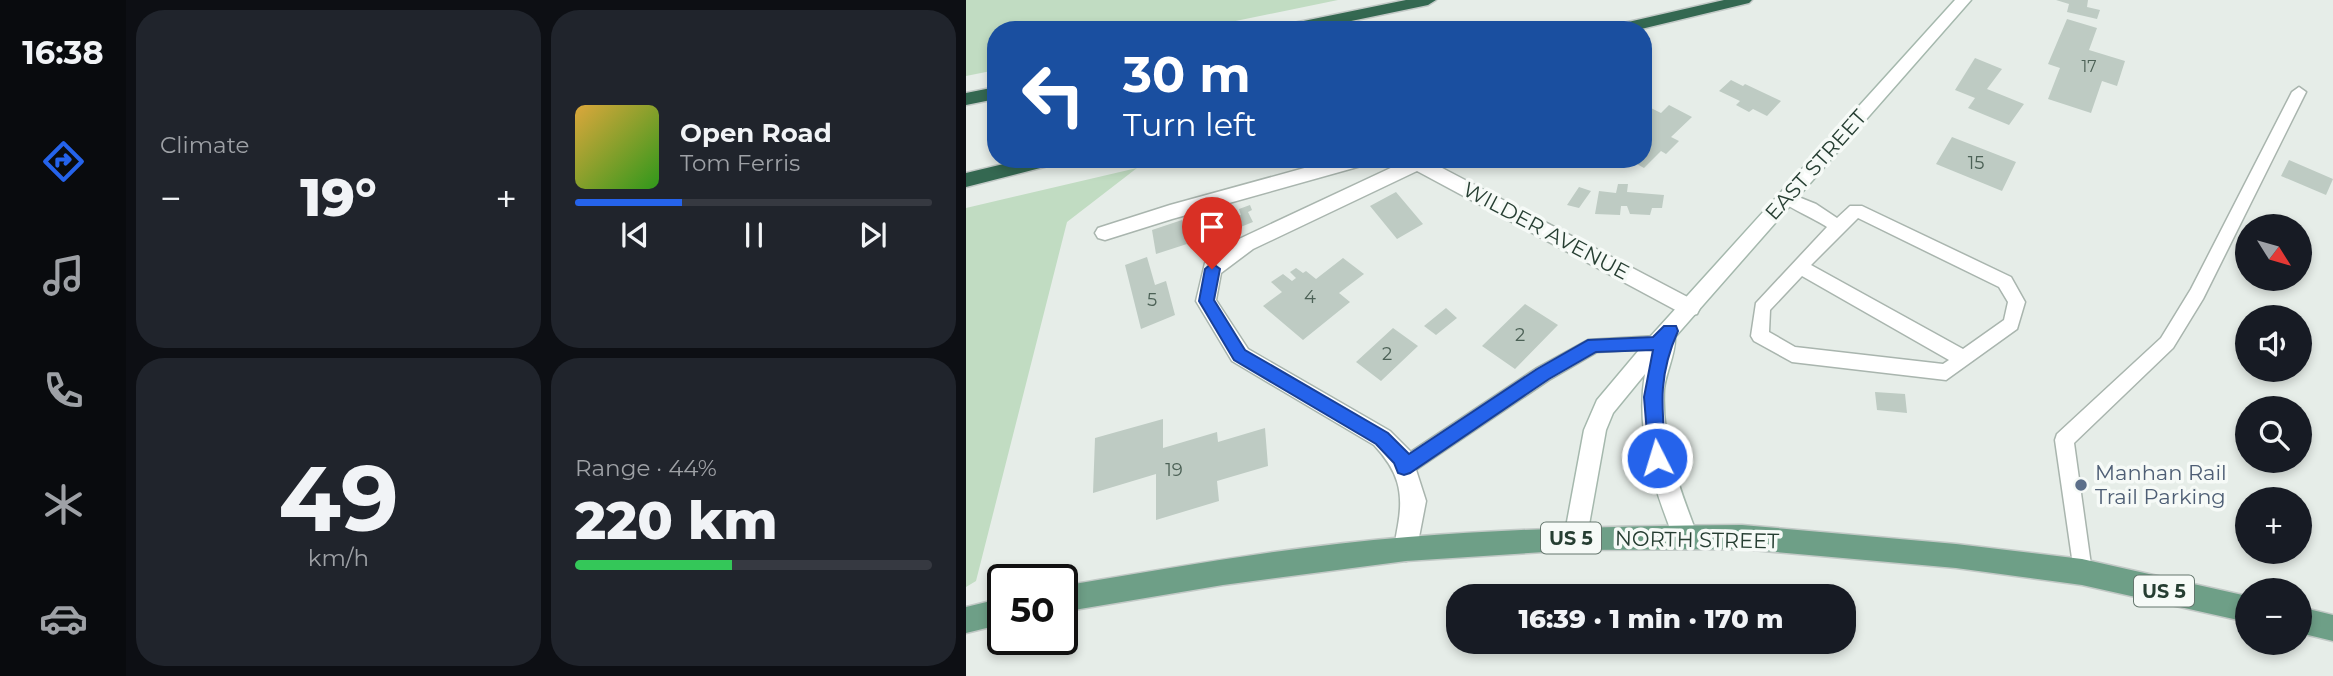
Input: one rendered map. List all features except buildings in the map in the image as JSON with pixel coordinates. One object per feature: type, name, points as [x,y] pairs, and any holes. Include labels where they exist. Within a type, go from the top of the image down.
[{"type":"highway","points":[[1327,21],[1428,0]]},
{"type":"highway","points":[[1652,21],[1744,0]]},
{"type":"highway","points":[[966,99],[987,95]]},
{"type":"highway","points":[[966,180],[1015,168]]},
{"type":"main road","name":"NORTH STREET","points":[[1078,596],[1223,572],[1406,549],[1576,538],[1742,537],[1956,555],[2082,572],[2235,606]]},
{"type":"main road","points":[[966,620],[987,615]]},
{"type":"main road","points":[[2312,623],[2333,628]]},
{"type":"street","name":"EAST STREET","points":[[1576,538],[1595,430],[1605,407],[1663,337],[1963,0]]},
{"type":"street","points":[[1105,233],[1329,168]]},
{"type":"street","points":[[1394,168],[1245,244],[1212,269],[1206,301],[1240,355],[1382,438],[1402,459],[1414,502],[1406,549]]},
{"type":"street","name":"WILDER AVENUE","points":[[1421,168],[1690,308]]},
{"type":"street","name":"EAST STREET","points":[[1663,337],[1652,397],[1657,458],[1686,537]]},
{"type":"lane","points":[[2082,572],[2064,440],[2166,343],[2197,294],[2299,92]]},
{"type":"lane","points":[[1786,198],[1811,208],[1838,226]]},
{"type":"lane","points":[[1856,210],[2005,282],[2017,302],[2011,324],[1946,372],[1792,354],[1760,336],[1762,308],[1838,226],[1856,210]]},
{"type":"lane","points":[[1800,267],[1964,359]]},
{"type":"lane","points":[[1404,467],[1543,374],[1594,345],[1663,337]]},
{"type":"green space","points":[[966,0],[1338,0],[1236,21],[987,21],[987,72],[966,76]]},
{"type":"green space","points":[[1137,168],[1067,222],[976,581],[966,587],[966,208]]},
{"type":"place","name":"Manhan Rail Trail Parking","points":[[2081,485]]},
{"type":"route","points":[[1212,269],[1206,301],[1240,355],[1382,438],[1402,459],[1404,467],[1543,374],[1594,345],[1657,343],[1670,331],[1659,356],[1652,397],[1657,458]]}]
